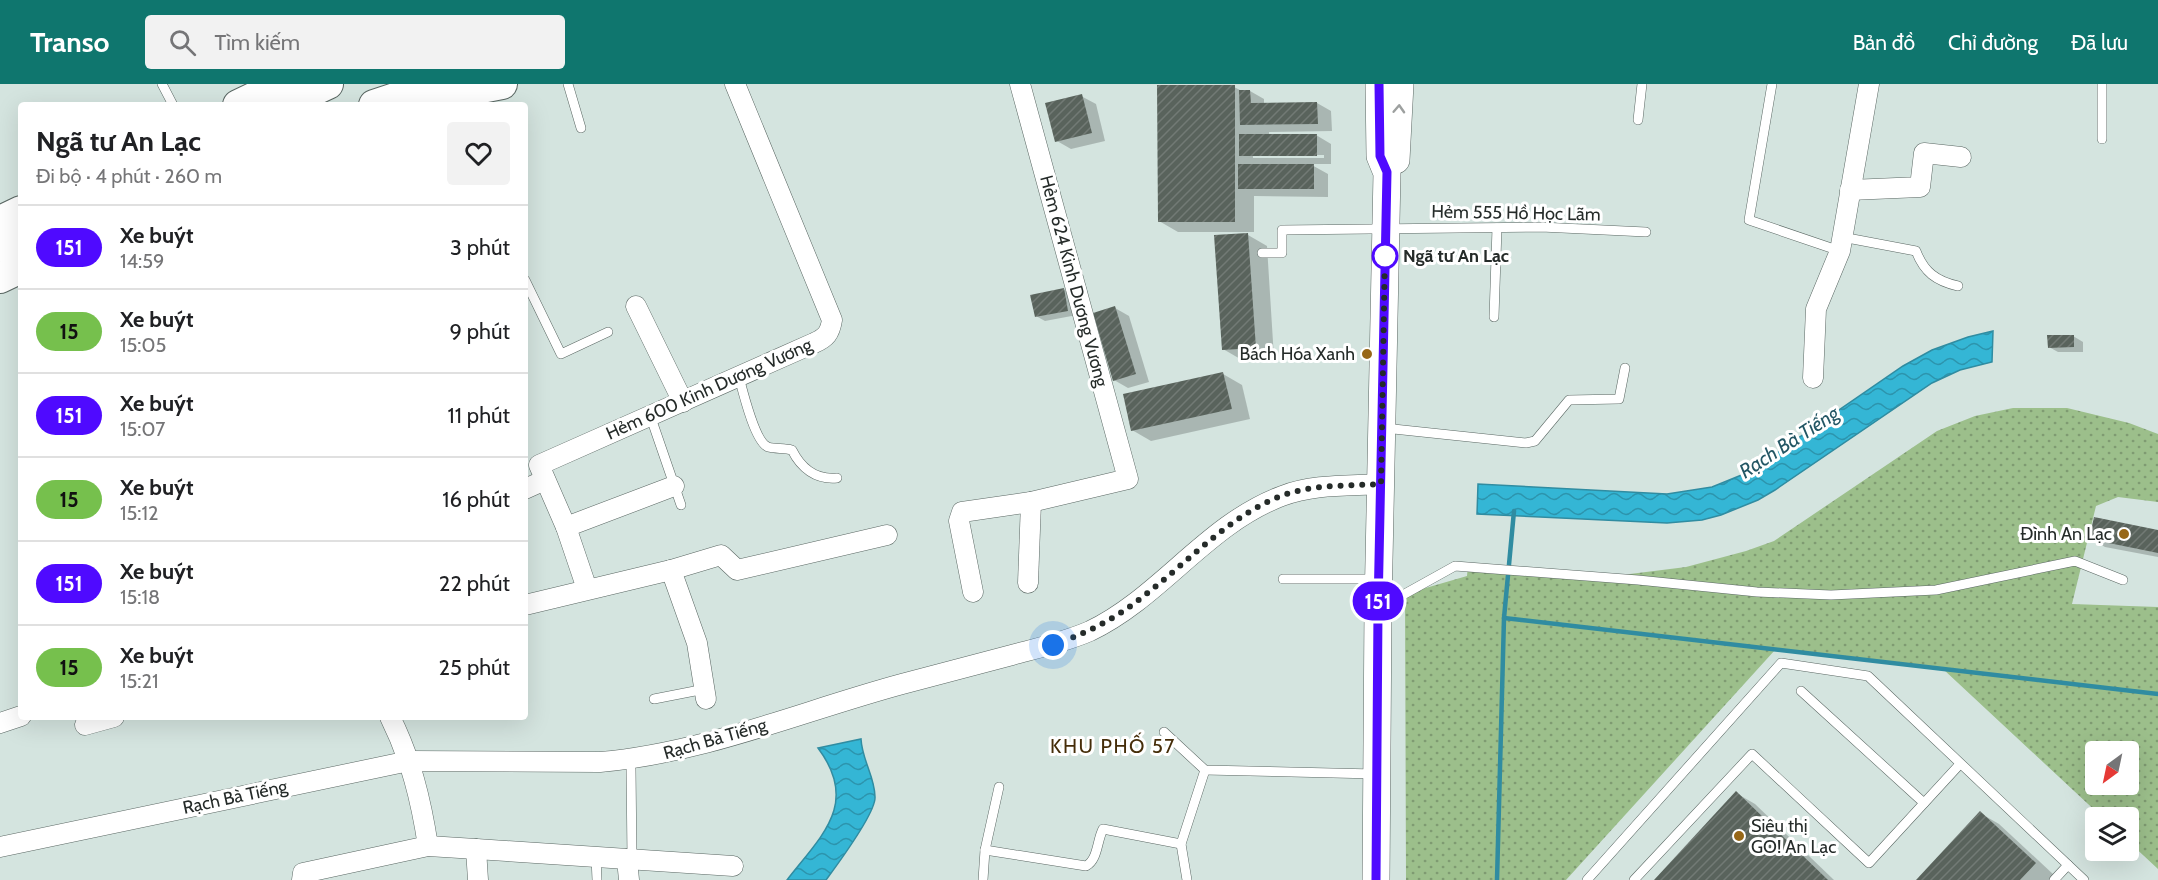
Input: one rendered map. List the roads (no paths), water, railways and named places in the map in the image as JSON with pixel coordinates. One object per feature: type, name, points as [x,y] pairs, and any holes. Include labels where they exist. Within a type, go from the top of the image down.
[{"type":"main road","points":[[244,102],[282,84]]},
{"type":"main road","points":[[289,102],[328,84]]},
{"type":"main road","points":[[399,102],[502,84]]},
{"type":"main road","points":[[1376,880],[1378,609],[1387,172],[1380,156],[1379,84]]},
{"type":"main road","points":[[1387,172],[1397,159],[1401,84]]},
{"type":"main road","points":[[0,221],[18,212]]},
{"type":"main road","points":[[0,247],[18,238]]},
{"type":"main road","points":[[0,278],[18,269]]},
{"type":"main road","points":[[0,292],[18,283]]},
{"type":"street","name":"Hẻm 600 Kinh Dương Vương","points":[[528,486],[542,472],[650,415],[825,338],[831,330],[832,320],[735,84]]},
{"type":"street","name":"Hẻm 624 Kinh Dương Vương","points":[[1020,84],[1128,479],[1030,502]]},
{"type":"street","points":[[1812,378],[1816,309],[1841,244],[1869,84]]},
{"type":"street","points":[[1850,190],[1920,187],[1924,153],[1961,157]]},
{"type":"street","points":[[636,306],[683,402]]},
{"type":"street","points":[[542,472],[566,527],[587,589]]},
{"type":"street","points":[[566,527],[674,486]]},
{"type":"street","name":"Rạch Bà Tiếng","points":[[0,847],[411,765],[600,762],[654,756],[702,744],[883,689],[1053,645],[1089,631],[1126,610],[1221,532],[1258,507],[1283,495],[1310,488],[1381,489]]},
{"type":"street","name":"Rạch Bà Tiếng","points":[[0,856],[411,765],[570,772],[631,769],[704,754],[866,704],[1074,647],[1131,618],[1227,539],[1274,509],[1311,498],[1381,489]]},
{"type":"street","points":[[973,592],[959,521],[960,514],[1030,502],[1028,583]]},
{"type":"street","points":[[528,605],[671,570],[721,555],[737,570],[887,535]]},
{"type":"street","points":[[671,570],[697,643],[706,694]]},
{"type":"street","points":[[0,723],[18,717]]},
{"type":"street","points":[[85,725],[103,720]]},
{"type":"street","points":[[391,720],[411,765],[422,804],[428,846]]},
{"type":"street","points":[[302,880],[303,873],[428,846],[733,866]]},
{"type":"street","points":[[476,849],[478,880]]},
{"type":"street","points":[[629,880],[630,859]]},
{"type":"lane","points":[[162,84],[171,102]]},
{"type":"lane","points":[[568,84],[581,128]]},
{"type":"lane","points":[[1638,120],[1642,84]]},
{"type":"lane","points":[[1772,84],[1749,220],[1841,244],[1916,251],[1929,273],[1940,282],[1958,286]]},
{"type":"lane","points":[[2102,84],[2102,139]]},
{"type":"lane","name":"Hẻm 555 Hồ Học Lãm","points":[[1262,253],[1282,253],[1282,230],[1540,227],[1646,232]]},
{"type":"lane","points":[[1494,317],[1497,228]]},
{"type":"lane","points":[[528,286],[561,354],[608,332]]},
{"type":"lane","points":[[1382,427],[1526,442],[1535,441],[1569,400],[1619,399],[1625,368]]},
{"type":"lane","points":[[739,377],[759,440],[769,447],[792,450],[799,464],[826,479],[837,478]]},
{"type":"lane","points":[[650,415],[681,505]]},
{"type":"lane","points":[[1378,609],[1455,566],[1638,580],[1756,592],[1831,596],[1936,590],[2074,561],[2123,580]]},
{"type":"lane","points":[[1283,579],[1379,579]]},
{"type":"lane","points":[[1587,880],[1781,663],[1868,676],[2084,880]]},
{"type":"lane","points":[[1801,691],[1924,803]]},
{"type":"lane","points":[[654,699],[706,694]]},
{"type":"lane","points":[[1164,732],[1205,770],[1377,774]]},
{"type":"lane","points":[[1634,880],[1752,754],[1869,863],[1960,764]]},
{"type":"lane","points":[[630,859],[631,769]]},
{"type":"lane","points":[[1187,880],[1181,844],[1205,770]]},
{"type":"lane","points":[[984,880],[985,850],[999,787]]},
{"type":"lane","points":[[985,850],[1086,866],[1093,860],[1099,835],[1103,829],[1181,844]]},
{"type":"lane","points":[[596,857],[597,880]]},
{"type":"lane","points":[[2054,880],[2068,865]]},
{"type":"water","name":"Rạch Bà Tiếng","points":[[1993,331],[1992,362],[1960,370],[1932,383],[1775,490],[1758,500],[1721,515],[1702,520],[1667,523],[1477,514],[1478,484],[1667,494],[1712,487],[1759,465],[1903,366],[1932,350]]},
{"type":"water","points":[[861,739],[875,797],[869,815],[826,880],[787,880],[823,834],[836,803],[836,786],[830,768],[818,748]]},
{"type":"waterway","points":[[1497,880],[1504,618],[1514,511]]},
{"type":"waterway","points":[[1504,618],[2158,694]]},
{"type":"place","name":"Ngã tư An Lạc","points":[[1385,256]]},
{"type":"place","name":"Bách Hóa Xanh","points":[[1367,354]]},
{"type":"place","name":"Đình An Lạc","points":[[2124,534]]},
{"type":"place","name":"Siêu thị GO! An Lạc","points":[[1739,836]]},
{"type":"district","name":"KHU PHỐ 57","points":[[1113,746]]}]
